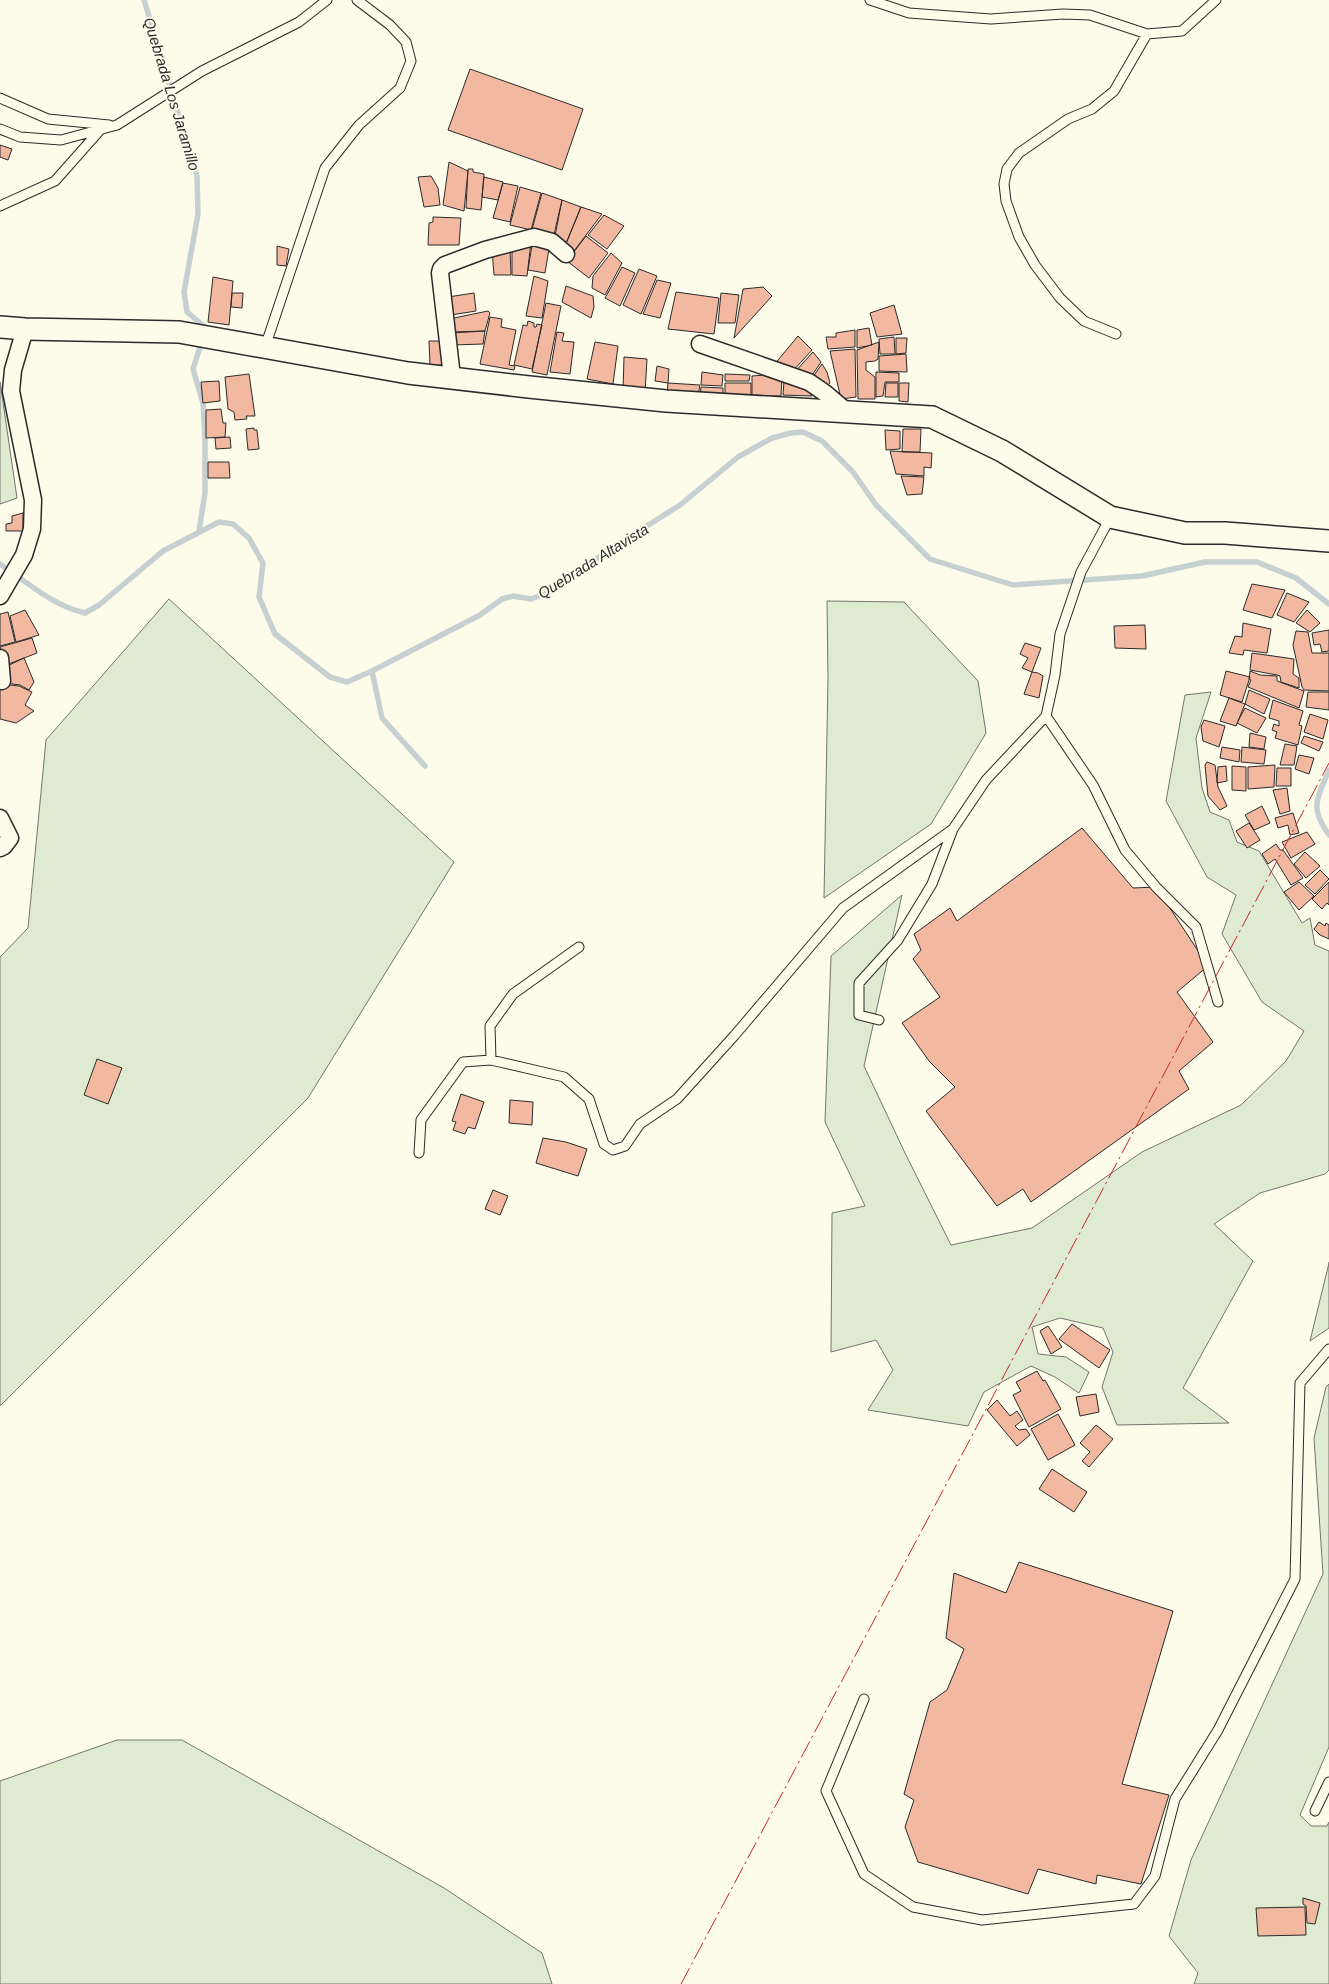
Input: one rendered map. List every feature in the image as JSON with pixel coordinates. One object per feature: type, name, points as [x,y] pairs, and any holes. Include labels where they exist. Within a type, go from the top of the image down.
[{"type":"street","points":[[452,377],[440,274],[441,269],[485,250],[534,237],[552,242],[566,254]]},
{"type":"street","points":[[0,327],[179,332],[408,372],[529,387],[666,400],[932,417],[1002,451],[1110,517],[1184,533],[1225,533],[1329,541]]},
{"type":"street","points":[[4,590],[24,555],[32,529],[33,500],[11,391],[13,370],[25,329]]},
{"type":"street","points":[[700,344],[808,382],[826,392],[846,411]]},
{"type":"street","points":[[0,658],[2,681]]},
{"type":"street","points":[[0,818],[10,838],[0,848]]},
{"type":"lane","points":[[0,129],[20,137],[61,140],[117,126],[202,71],[299,22],[327,0]]},
{"type":"lane","points":[[265,347],[325,168],[359,125],[400,88],[411,61],[406,42],[390,24],[357,0]]},
{"type":"lane","points":[[870,0],[909,13],[982,19],[1063,14],[1090,15],[1147,34],[1182,31],[1216,0]]},
{"type":"lane","points":[[1116,334],[1084,321],[1060,298],[1035,265],[1016,228],[1006,200],[1004,184],[1007,169],[1019,154],[1068,119],[1092,109],[1114,91],[1147,34]]},
{"type":"lane","points":[[0,98],[48,119],[117,126]]},
{"type":"lane","points":[[0,206],[55,181],[102,129]]},
{"type":"lane","points":[[879,1020],[859,1015],[859,983],[898,940],[932,884],[953,829],[986,780],[1046,716],[1055,675],[1060,634],[1081,572],[1110,517]]},
{"type":"lane","points":[[1046,716],[1093,785],[1125,850],[1156,887],[1196,927],[1218,1002]]},
{"type":"lane","points":[[419,1153],[421,1120],[463,1062],[491,1060],[564,1077],[589,1099],[604,1144],[613,1150],[625,1146],[640,1124],[677,1099],[734,1036],[843,908],[953,829]]},
{"type":"lane","points":[[491,1060],[490,1026],[513,994],[579,947]]},
{"type":"lane","points":[[864,1699],[826,1791],[864,1874],[913,1907],[982,1920],[1134,1904],[1155,1876],[1175,1799],[1218,1730],[1295,1580],[1300,1384],[1329,1349]]},
{"type":"lane","points":[[1315,1812],[1329,1782]]},
{"type":"green space","points":[[0,382],[17,498],[0,504]]},
{"type":"green space","points":[[169,599],[454,862],[308,1098],[0,1406],[0,957],[28,928],[46,740]]},
{"type":"green space","points":[[827,601],[904,602],[978,681],[986,733],[931,824],[824,898],[828,678]]},
{"type":"green space","points":[[1211,692],[1196,738],[1202,788],[1210,812],[1229,820],[1237,842],[1259,851],[1302,923],[1310,918],[1315,945],[1329,951],[1329,1170],[1325,1174],[1260,1193],[1214,1224],[1253,1261],[1183,1388],[1229,1423],[1117,1425],[1102,1387],[1113,1352],[1103,1328],[1060,1318],[1032,1327],[1038,1354],[1066,1357],[1089,1372],[1079,1393],[1055,1377],[1031,1366],[984,1392],[968,1426],[868,1410],[893,1370],[876,1340],[831,1352],[832,1213],[865,1206],[825,1122],[831,956],[902,895],[864,1066],[951,1245],[1032,1228],[1142,1152],[1241,1105],[1286,1061],[1304,1031],[1262,1002],[1222,934],[1236,895],[1207,877],[1166,801],[1185,695]]},
{"type":"green space","points":[[1329,1263],[1329,1328],[1310,1341]]},
{"type":"green space","points":[[1329,1384],[1329,1747],[1300,1815],[1311,1826],[1327,1826],[1329,1822],[1329,1984],[1194,1984],[1198,1973],[1169,1936],[1191,1860],[1323,1574],[1314,1438],[1326,1387]]},
{"type":"green space","points":[[117,1740],[182,1740],[444,1888],[542,1953],[552,1984],[0,1984],[0,1781]]},
{"type":"building","points":[[470,69],[583,109],[562,170],[448,130]]},
{"type":"building","points":[[0,145],[12,149],[8,160],[0,157]]},
{"type":"building","points":[[449,162],[468,171],[464,211],[443,205]]},
{"type":"building","points":[[468,169],[484,174],[481,210],[466,208]]},
{"type":"building","points":[[431,176],[438,188],[440,205],[424,207],[418,177]]},
{"type":"building","points":[[484,177],[503,182],[498,200],[482,197]]},
{"type":"building","points":[[503,183],[518,186],[510,222],[493,218]]},
{"type":"building","points":[[520,187],[541,193],[531,230],[510,225]]},
{"type":"building","points":[[542,193],[562,200],[553,239],[531,233]]},
{"type":"building","points":[[562,200],[581,207],[565,246],[554,241]]},
{"type":"building","points":[[581,207],[602,214],[574,251],[565,246]]},
{"type":"building","points":[[604,215],[624,226],[607,249],[588,235]]},
{"type":"building","points":[[433,217],[461,218],[459,245],[428,245],[429,223],[433,222]]},
{"type":"building","points":[[586,236],[608,253],[589,278],[567,261]]},
{"type":"building","points":[[533,239],[550,243],[545,273],[528,270]]},
{"type":"building","points":[[531,242],[527,276],[512,275],[512,246]]},
{"type":"building","points":[[277,246],[289,249],[286,266],[277,265]]},
{"type":"building","points":[[510,248],[511,275],[494,275],[492,249]]},
{"type":"building","points":[[611,253],[622,263],[605,295],[592,288],[593,276]]},
{"type":"building","points":[[622,267],[635,273],[620,306],[605,298]]},
{"type":"building","points":[[639,269],[657,276],[641,314],[623,305]]},
{"type":"building","points":[[534,276],[548,281],[542,318],[526,316]]},
{"type":"building","points":[[213,277],[233,281],[229,325],[208,322]]},
{"type":"building","points":[[657,280],[671,283],[660,318],[643,314]]},
{"type":"building","points":[[566,286],[593,296],[594,307],[591,318],[562,302]]},
{"type":"building","points":[[763,287],[772,296],[734,338],[743,289]]},
{"type":"building","points":[[676,292],[719,298],[714,334],[668,329]]},
{"type":"building","points":[[232,293],[243,293],[242,308],[231,307]]},
{"type":"building","points":[[474,293],[476,311],[451,315],[448,297]]},
{"type":"building","points":[[721,293],[739,295],[735,323],[718,323]]},
{"type":"building","points":[[546,303],[561,306],[547,375],[532,372]]},
{"type":"building","points":[[894,305],[902,334],[877,337],[870,313]]},
{"type":"building","points":[[488,311],[490,313],[485,331],[450,332],[449,319]]},
{"type":"building","points":[[490,317],[502,319],[501,327],[516,330],[509,365],[515,366],[514,370],[480,364]]},
{"type":"building","points":[[528,321],[534,323],[534,327],[537,324],[542,325],[532,369],[514,365],[523,325],[527,326]]},
{"type":"building","points":[[869,328],[872,345],[857,348],[857,330]]},
{"type":"building","points":[[855,330],[855,347],[828,349],[826,337],[836,337],[836,333]]},
{"type":"building","points":[[485,331],[483,344],[453,345],[451,333]]},
{"type":"building","points":[[557,332],[564,333],[562,341],[574,342],[570,374],[550,372]]},
{"type":"building","points":[[798,336],[812,350],[791,373],[773,366]]},
{"type":"building","points":[[894,337],[895,354],[880,354],[879,339]]},
{"type":"building","points":[[896,338],[907,338],[906,353],[896,354]]},
{"type":"building","points":[[429,341],[445,341],[446,365],[430,365]]},
{"type":"building","points":[[595,342],[618,346],[613,384],[587,379]]},
{"type":"building","points":[[879,342],[878,359],[866,362],[866,370],[875,377],[875,399],[858,399],[857,350]]},
{"type":"building","points":[[855,349],[856,397],[841,399],[830,351]]},
{"type":"building","points":[[813,352],[821,362],[809,380],[793,374]]},
{"type":"building","points":[[906,354],[907,372],[879,371],[879,356]]},
{"type":"building","points":[[624,357],[647,359],[645,393],[623,392]]},
{"type":"building","points":[[822,364],[827,372],[830,383],[825,388],[810,381]]},
{"type":"building","points":[[657,366],[669,369],[668,383],[655,381]]},
{"type":"building","points":[[702,372],[723,375],[722,386],[701,385]]},
{"type":"building","points":[[876,372],[899,373],[899,382],[885,382],[883,396],[876,397]]},
{"type":"building","points":[[249,374],[255,416],[246,416],[247,419],[235,420],[234,412],[228,409],[225,377]]},
{"type":"building","points":[[725,374],[750,375],[749,381],[725,381]]},
{"type":"building","points":[[752,376],[782,377],[781,396],[752,396]]},
{"type":"building","points":[[219,381],[220,401],[203,403],[201,382]]},
{"type":"building","points":[[784,381],[807,389],[812,396],[783,395]]},
{"type":"building","points":[[668,383],[700,385],[698,396],[667,394]]},
{"type":"building","points":[[725,383],[751,383],[751,398],[725,398]]},
{"type":"building","points":[[886,383],[898,383],[898,397],[885,397]]},
{"type":"building","points":[[899,383],[909,383],[908,402],[899,401]]},
{"type":"building","points":[[701,387],[723,388],[723,398],[700,397]]},
{"type":"building","points":[[221,409],[223,423],[226,423],[225,437],[206,438],[206,410]]},
{"type":"building","points":[[254,428],[254,430],[257,430],[259,449],[248,450],[246,429]]},
{"type":"building","points":[[903,429],[921,429],[920,452],[902,452]]},
{"type":"building","points":[[885,430],[900,431],[900,449],[886,450]]},
{"type":"building","points":[[230,437],[231,448],[216,449],[215,438]]},
{"type":"building","points":[[890,451],[932,453],[931,468],[924,467],[924,476],[896,474]]},
{"type":"building","points":[[208,462],[229,462],[230,478],[208,478]]},
{"type":"building","points":[[901,476],[924,477],[922,494],[907,495]]},
{"type":"building","points":[[23,513],[23,531],[6,531],[6,524],[12,523],[12,516]]},
{"type":"building","points":[[1252,584],[1285,590],[1272,618],[1243,610]]},
{"type":"building","points":[[1287,593],[1309,602],[1294,622],[1277,615]]},
{"type":"building","points":[[25,610],[39,635],[16,642],[10,616]]},
{"type":"building","points":[[1307,610],[1320,623],[1310,632],[1296,623]]},
{"type":"building","points":[[8,612],[15,642],[0,646],[0,614]]},
{"type":"building","points":[[1243,623],[1271,629],[1267,653],[1244,650],[1243,655],[1229,653],[1235,636],[1242,637]]},
{"type":"building","points":[[1145,625],[1146,649],[1115,648],[1114,626]]},
{"type":"building","points":[[1329,630],[1329,651],[1322,652],[1320,644],[1314,645],[1312,633]]},
{"type":"building","points":[[1296,631],[1308,632],[1312,653],[1329,653],[1329,691],[1304,690],[1302,687],[1293,645]]},
{"type":"building","points":[[32,638],[37,653],[6,665],[0,647]]},
{"type":"building","points":[[1025,643],[1041,648],[1032,672],[1022,668],[1028,658],[1020,654]]},
{"type":"building","points":[[1252,653],[1294,659],[1293,674],[1299,678],[1299,688],[1281,682],[1280,676],[1250,670]]},
{"type":"building","points":[[24,658],[34,682],[29,690],[20,685],[5,683],[5,667]]},
{"type":"building","points":[[1226,671],[1250,677],[1242,702],[1220,695]]},
{"type":"building","points":[[1250,671],[1260,675],[1277,676],[1277,681],[1304,691],[1299,708],[1248,687],[1251,680],[1249,679]]},
{"type":"building","points":[[1032,672],[1043,676],[1039,698],[1024,694]]},
{"type":"building","points":[[0,684],[19,686],[32,692],[25,705],[34,711],[16,723],[0,719]]},
{"type":"building","points":[[1249,690],[1270,699],[1264,714],[1245,704]]},
{"type":"building","points":[[1308,692],[1329,692],[1329,710],[1306,707]]},
{"type":"building","points":[[1229,698],[1245,704],[1236,726],[1220,721]]},
{"type":"building","points":[[1273,700],[1303,711],[1299,725],[1302,726],[1298,745],[1275,738],[1277,732],[1272,730],[1274,724],[1279,726],[1279,721],[1269,718]]},
{"type":"building","points":[[1245,708],[1266,718],[1257,733],[1237,723]]},
{"type":"building","points":[[1310,714],[1328,720],[1323,739],[1304,732]]},
{"type":"building","points":[[1204,720],[1225,726],[1219,747],[1203,741],[1201,727]]},
{"type":"building","points":[[1250,733],[1266,737],[1264,749],[1249,747]]},
{"type":"building","points":[[1304,736],[1323,742],[1319,751],[1301,743]]},
{"type":"building","points":[[1285,744],[1297,746],[1294,765],[1280,765]]},
{"type":"building","points":[[1222,747],[1240,750],[1239,762],[1220,758]]},
{"type":"building","points":[[1242,747],[1266,750],[1264,764],[1241,762]]},
{"type":"building","points":[[1299,755],[1314,758],[1309,774],[1295,769]]},
{"type":"building","points":[[1207,762],[1215,765],[1218,787],[1227,806],[1220,810],[1208,796],[1205,765]]},
{"type":"building","points":[[1275,765],[1274,787],[1248,789],[1248,767]]},
{"type":"building","points":[[1226,766],[1227,781],[1217,783],[1218,767]]},
{"type":"building","points":[[1232,766],[1246,767],[1246,791],[1232,790]]},
{"type":"building","points":[[1277,768],[1291,768],[1291,786],[1276,786]]},
{"type":"building","points":[[1287,788],[1290,811],[1280,814],[1273,790]]},
{"type":"building","points":[[1262,806],[1270,823],[1254,830],[1245,815]]},
{"type":"building","points":[[1293,813],[1299,833],[1290,835],[1288,825],[1278,828],[1275,818]]},
{"type":"building","points":[[1249,823],[1260,840],[1247,848],[1236,831]]},
{"type":"building","points":[[1082,828],[1133,888],[1156,887],[1208,966],[1177,992],[1213,1042],[1179,1071],[1189,1089],[1031,1202],[1023,1189],[997,1206],[926,1111],[955,1087],[929,1061],[902,1023],[940,997],[913,959],[921,950],[914,934],[950,908],[957,921]]},
{"type":"building","points":[[1307,832],[1315,844],[1291,858],[1282,842]]},
{"type":"building","points":[[1276,844],[1280,850],[1283,850],[1303,878],[1291,885],[1275,859],[1268,864],[1262,854]]},
{"type":"building","points":[[1305,852],[1320,866],[1306,878],[1294,864]]},
{"type":"building","points":[[1320,870],[1329,879],[1315,894],[1305,885]]},
{"type":"building","points":[[1299,882],[1314,896],[1299,910],[1284,892]]},
{"type":"building","points":[[1329,882],[1329,905],[1327,903],[1322,909],[1312,899]]},
{"type":"building","points":[[1319,922],[1325,926],[1326,923],[1329,925],[1329,939],[1320,935],[1314,929]]},
{"type":"building","points":[[97,1059],[122,1068],[108,1104],[84,1095]]},
{"type":"building","points":[[461,1094],[484,1102],[475,1129],[468,1127],[465,1134],[453,1130],[456,1122],[452,1121]]},
{"type":"building","points":[[510,1100],[533,1102],[532,1125],[509,1123]]},
{"type":"building","points":[[543,1138],[566,1142],[587,1149],[578,1176],[536,1163]]},
{"type":"building","points":[[493,1190],[508,1196],[500,1215],[485,1209]]},
{"type":"building","points":[[1072,1324],[1110,1350],[1099,1368],[1059,1339]]},
{"type":"building","points":[[1048,1326],[1062,1347],[1051,1354],[1040,1331]]},
{"type":"building","points":[[1037,1371],[1043,1381],[1045,1380],[1061,1409],[1029,1427],[1013,1395],[1021,1391],[1016,1382]]},
{"type":"building","points":[[1096,1394],[1099,1412],[1080,1416],[1076,1397]]},
{"type":"building","points":[[997,1400],[1010,1416],[1017,1411],[1023,1420],[1015,1426],[1019,1430],[1026,1429],[1030,1435],[1017,1446],[987,1410]]},
{"type":"building","points":[[1058,1414],[1075,1445],[1048,1460],[1031,1429]]},
{"type":"building","points":[[1096,1425],[1113,1439],[1089,1467],[1082,1461],[1090,1452],[1080,1443]]},
{"type":"building","points":[[1052,1469],[1087,1492],[1074,1512],[1039,1489]]},
{"type":"building","points":[[1019,1562],[1173,1611],[1122,1784],[1169,1795],[1141,1884],[1097,1875],[1096,1884],[1038,1869],[1028,1894],[918,1862],[905,1827],[914,1800],[904,1794],[930,1702],[947,1690],[964,1649],[946,1638],[954,1573],[1006,1593]]},
{"type":"building","points":[[1303,1898],[1320,1903],[1315,1924],[1307,1923],[1306,1906],[1303,1904]]},
{"type":"building","points":[[1305,1907],[1306,1935],[1258,1936],[1256,1908]]},
{"type":"waterway","name":"Quebrada Los Jaramillo","points":[[144,0],[197,176],[198,214],[184,292],[187,312],[206,328]]},
{"type":"waterway","name":"Quebrada Los Jaramillo","points":[[199,531],[205,493],[205,437],[203,403],[193,369],[200,347]]},
{"type":"waterway","name":"Quebrada Altavista","points":[[0,564],[51,599],[73,610],[85,613],[99,605],[163,551],[219,522],[233,524],[249,538],[263,563],[259,597],[275,634],[330,677],[347,682],[480,615],[502,599],[513,596],[531,599],[547,593],[612,548],[680,505],[738,457],[772,438],[803,432],[822,441],[853,472],[876,505],[930,559],[1013,585],[1142,576],[1205,562],[1257,562],[1296,578],[1329,604]]},
{"type":"waterway","points":[[372,671],[382,718],[425,766]]},
{"type":"waterway","points":[[1329,770],[1317,803],[1319,817],[1329,835]]},
{"type":"power","points":[[681,1984],[1329,763]]}]
